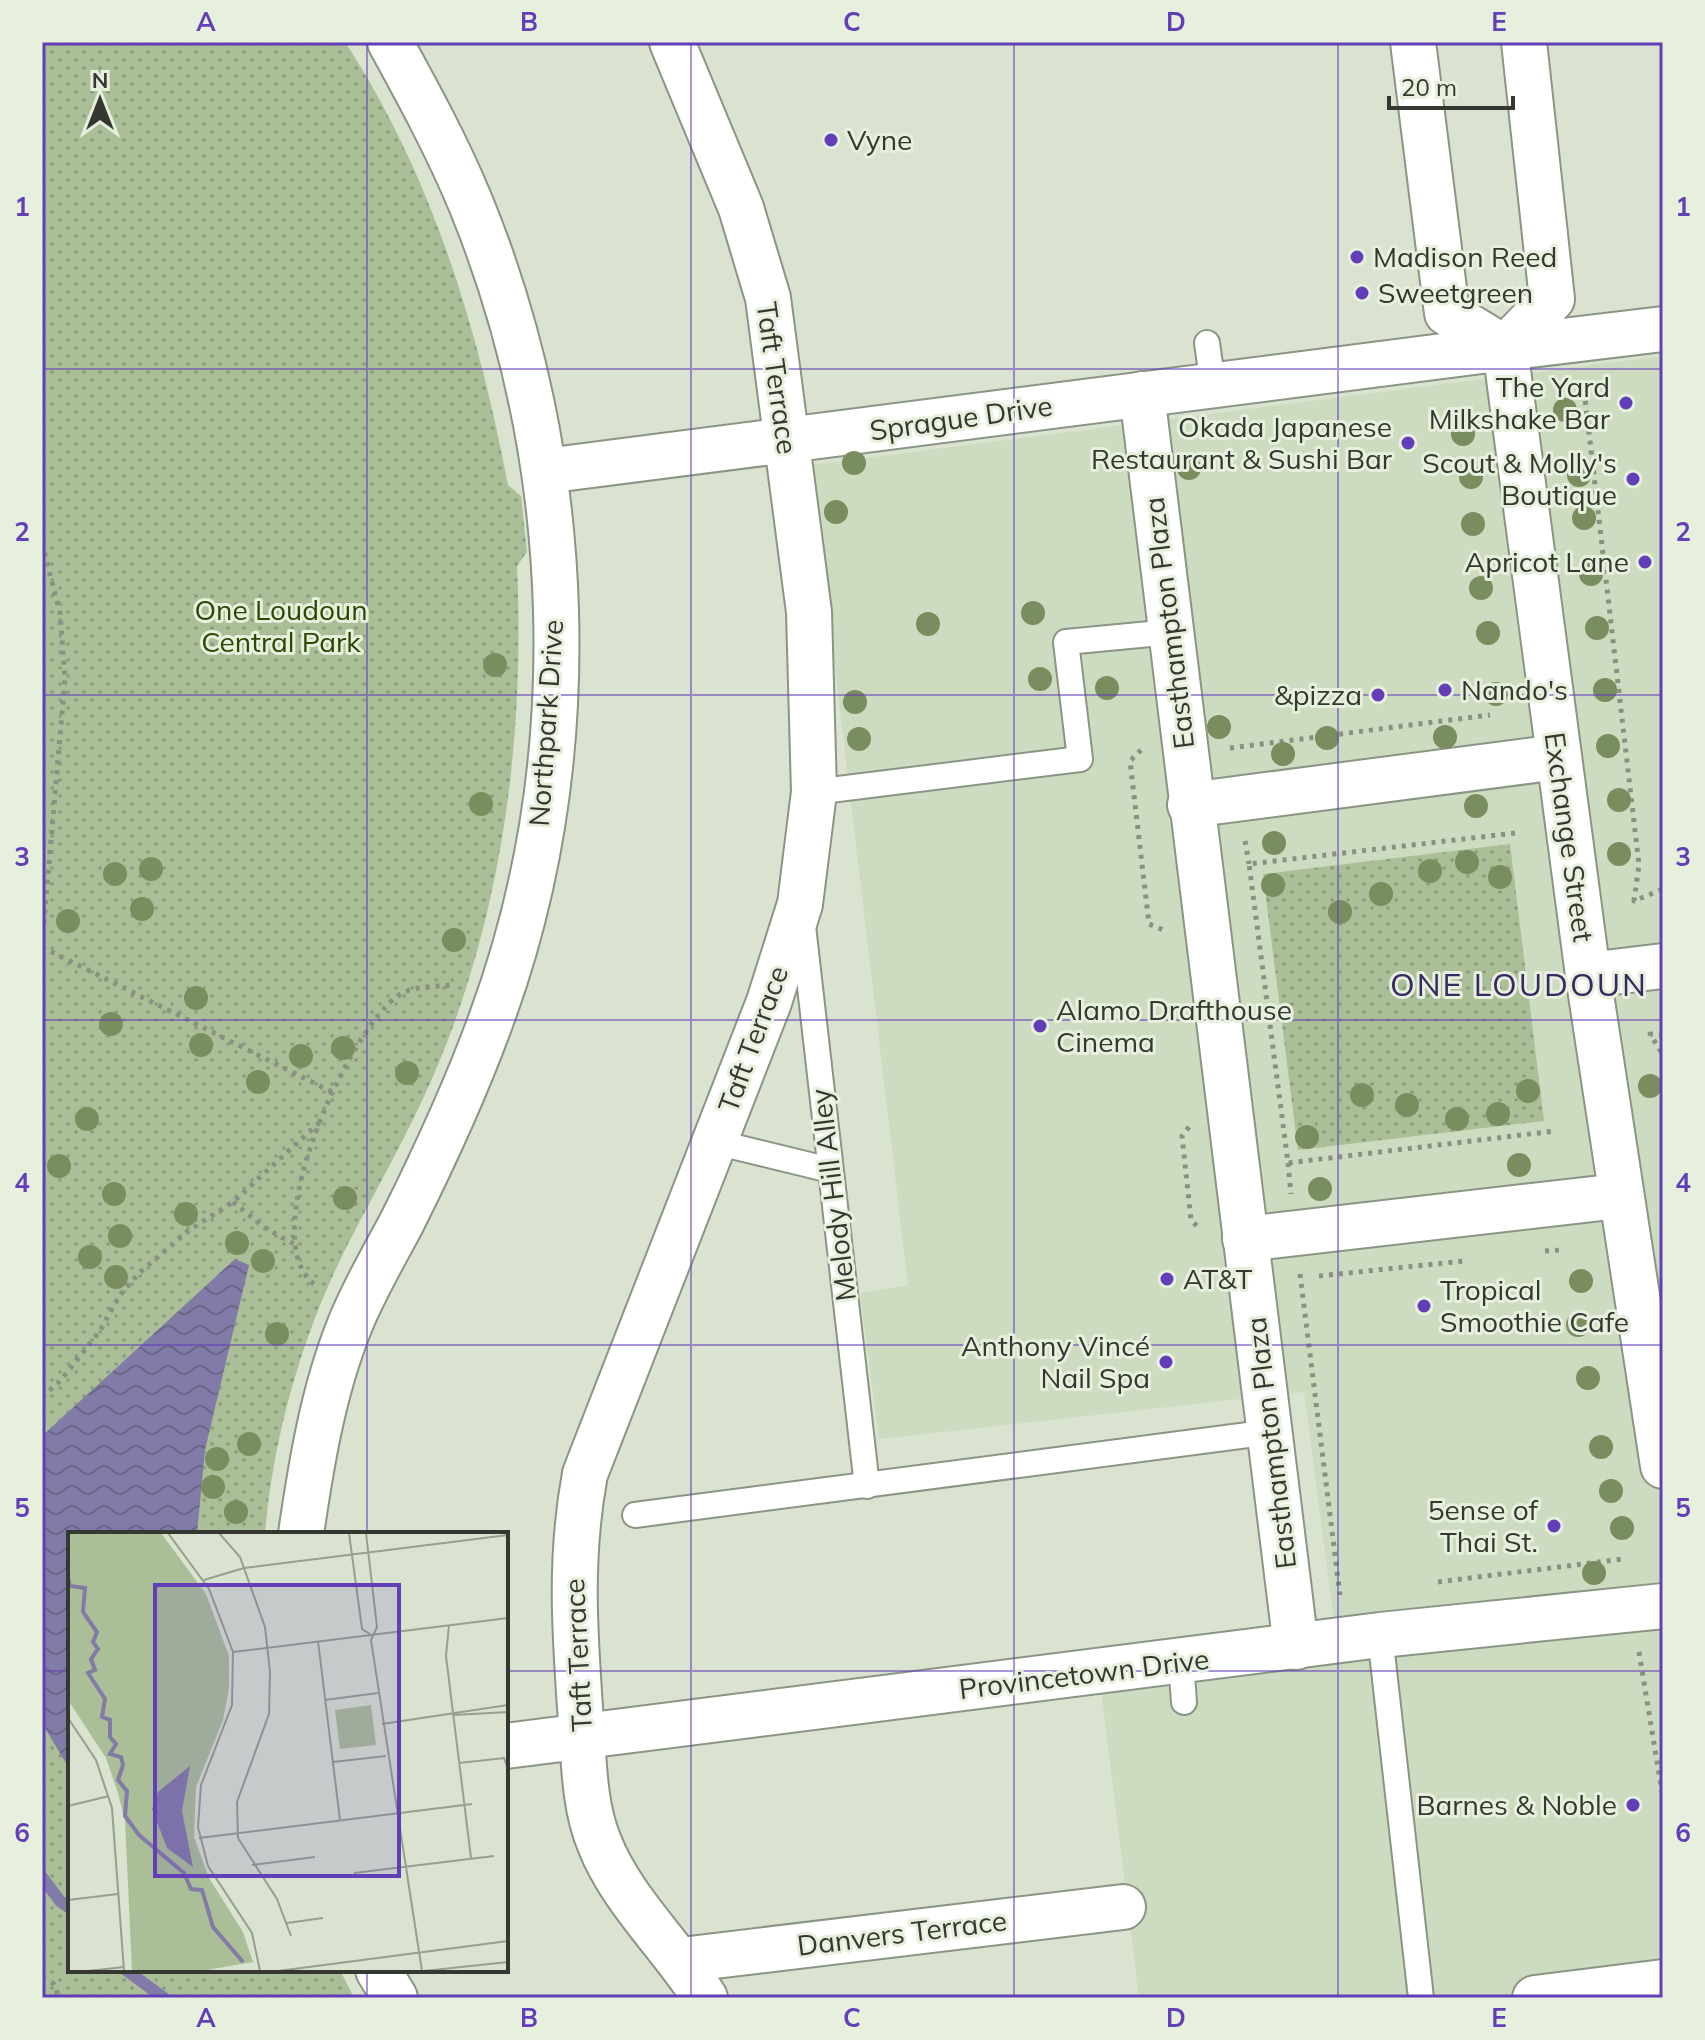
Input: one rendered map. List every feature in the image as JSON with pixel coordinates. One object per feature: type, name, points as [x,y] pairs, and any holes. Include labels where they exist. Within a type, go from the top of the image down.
[{"type":"street","name":"Northpark Drive","points":[[301,1532],[327,1403],[349,1328],[441,1144],[492,1018],[524,910],[549,772],[555,661],[554,570],[545,471],[524,371],[496,275],[471,205],[437,128],[390,42]]},
{"type":"street","name":"Taft Terrace","points":[[672,42],[741,208],[768,298],[809,612],[814,792],[800,904],[769,1002],[585,1474],[573,1556],[573,1629],[584,1770],[599,1842],[638,1908],[681,1960],[705,1998]]},
{"type":"street","points":[[1413,42],[1447,313],[1505,348],[1552,299],[1524,42]]},
{"type":"street","name":"Sprague Drive","points":[[545,471],[1142,394],[1210,364],[1505,348],[1663,329]]},
{"type":"street","name":"Exchange Street","points":[[1505,348],[1619,1196],[1663,1466]]},
{"type":"street","name":"Easthampton Plaza","points":[[1142,394],[1190,805],[1296,1647]]},
{"type":"street","points":[[1190,805],[1558,757]]},
{"type":"street","points":[[1588,975],[1663,966]]},
{"type":"street","points":[[1245,1239],[1619,1196]]},
{"type":"street","name":"Provincetown Drive","points":[[508,1746],[582,1735],[1183,1682],[1296,1647],[1380,1635],[1663,1606]]},
{"type":"street","name":"Danvers Terrace","points":[[681,1960],[1123,1907]]},
{"type":"street","points":[[379,1972],[395,1998]]},
{"type":"street","points":[[1535,1998],[1663,1982]]},
{"type":"lane","points":[[814,792],[1080,759],[1066,642],[1171,632]]},
{"type":"lane","name":"Melody Hill Alley","points":[[800,904],[867,1486]]},
{"type":"lane","points":[[715,1142],[830,1170]]},
{"type":"lane","points":[[635,1515],[1271,1432]]},
{"type":"lane","points":[[1380,1635],[1421,1998]]},
{"type":"path","points":[[1583,377],[1639,865],[1634,901],[1663,889]]},
{"type":"path","points":[[42,543],[60,613],[65,679],[42,946],[334,1093]]},
{"type":"path","points":[[1515,833],[1249,864],[1268,1015],[1288,1163],[1555,1131]]},
{"type":"path","points":[[314,1284],[304,1276],[294,1244],[304,1168],[319,1123],[375,1019],[396,996],[419,987],[453,985]]},
{"type":"path","points":[[1663,1035],[1650,1034],[1663,1055]]},
{"type":"path","points":[[42,1397],[61,1380],[99,1332],[120,1295],[139,1273],[188,1231],[233,1202],[319,1123]]},
{"type":"path","points":[[233,1202],[265,1228],[294,1244]]},
{"type":"path","points":[[1638,1649],[1663,1798]]},
{"type":"path","points":[[42,1978],[54,1984],[59,1998]]},
{"type":"shaded area","name":"ONE LOUDOUN","points":[[1663,356],[1663,1998],[1139,1998],[1101,1689],[1339,1659],[1304,1392],[879,1439],[860,1293],[908,1285],[811,465]]},
{"type":"green space","name":"One Loudoun Central Park","points":[[42,42],[345,42],[376,93],[427,200],[466,312],[508,485],[521,496],[527,552],[517,566],[517,693],[505,820],[479,945],[438,1065],[348,1244],[304,1349],[283,1422],[265,1532],[68,1532],[68,1972],[341,1972],[354,1998],[42,1998]]},
{"type":"green space","points":[[1510,844],[1544,1121],[1298,1150],[1263,874]]},
{"type":"water","points":[[235,1259],[249,1265],[205,1450],[197,1532],[68,1532],[68,1767],[42,1723],[42,1436]]},
{"type":"waterway","points":[[42,1877],[68,1907]]},
{"type":"waterway","points":[[129,1972],[164,1998]]},
{"type":"place","name":"Vyne","points":[[831,140]]},
{"type":"place","name":"Madison Reed","points":[[1357,257]]},
{"type":"place","name":"Sweetgreen","points":[[1362,293]]},
{"type":"place","name":"The Yard Milkshake Bar","points":[[1626,403]]},
{"type":"place","name":"Okada Japanese Restaurant & Sushi Bar","points":[[1408,443]]},
{"type":"place","name":"Scout & Molly's Boutique","points":[[1633,479]]},
{"type":"place","name":"Apricot Lane","points":[[1645,562]]},
{"type":"place","name":"Nando's","points":[[1445,690]]},
{"type":"place","name":"&pizza","points":[[1378,695]]},
{"type":"place","name":"Alamo Drafthouse Cinema","points":[[1040,1026]]},
{"type":"place","name":"AT&T","points":[[1167,1279]]},
{"type":"place","name":"Tropical Smoothie Cafe","points":[[1424,1306]]},
{"type":"place","name":"Anthony Vincé Nail Spa","points":[[1166,1362]]},
{"type":"place","name":"5ense of Thai St.","points":[[1554,1526]]},
{"type":"place","name":"Barnes & Noble","points":[[1633,1805]]},
{"type":"district","name":"ONE LOUDOUN","points":[[1519,985]]}]
